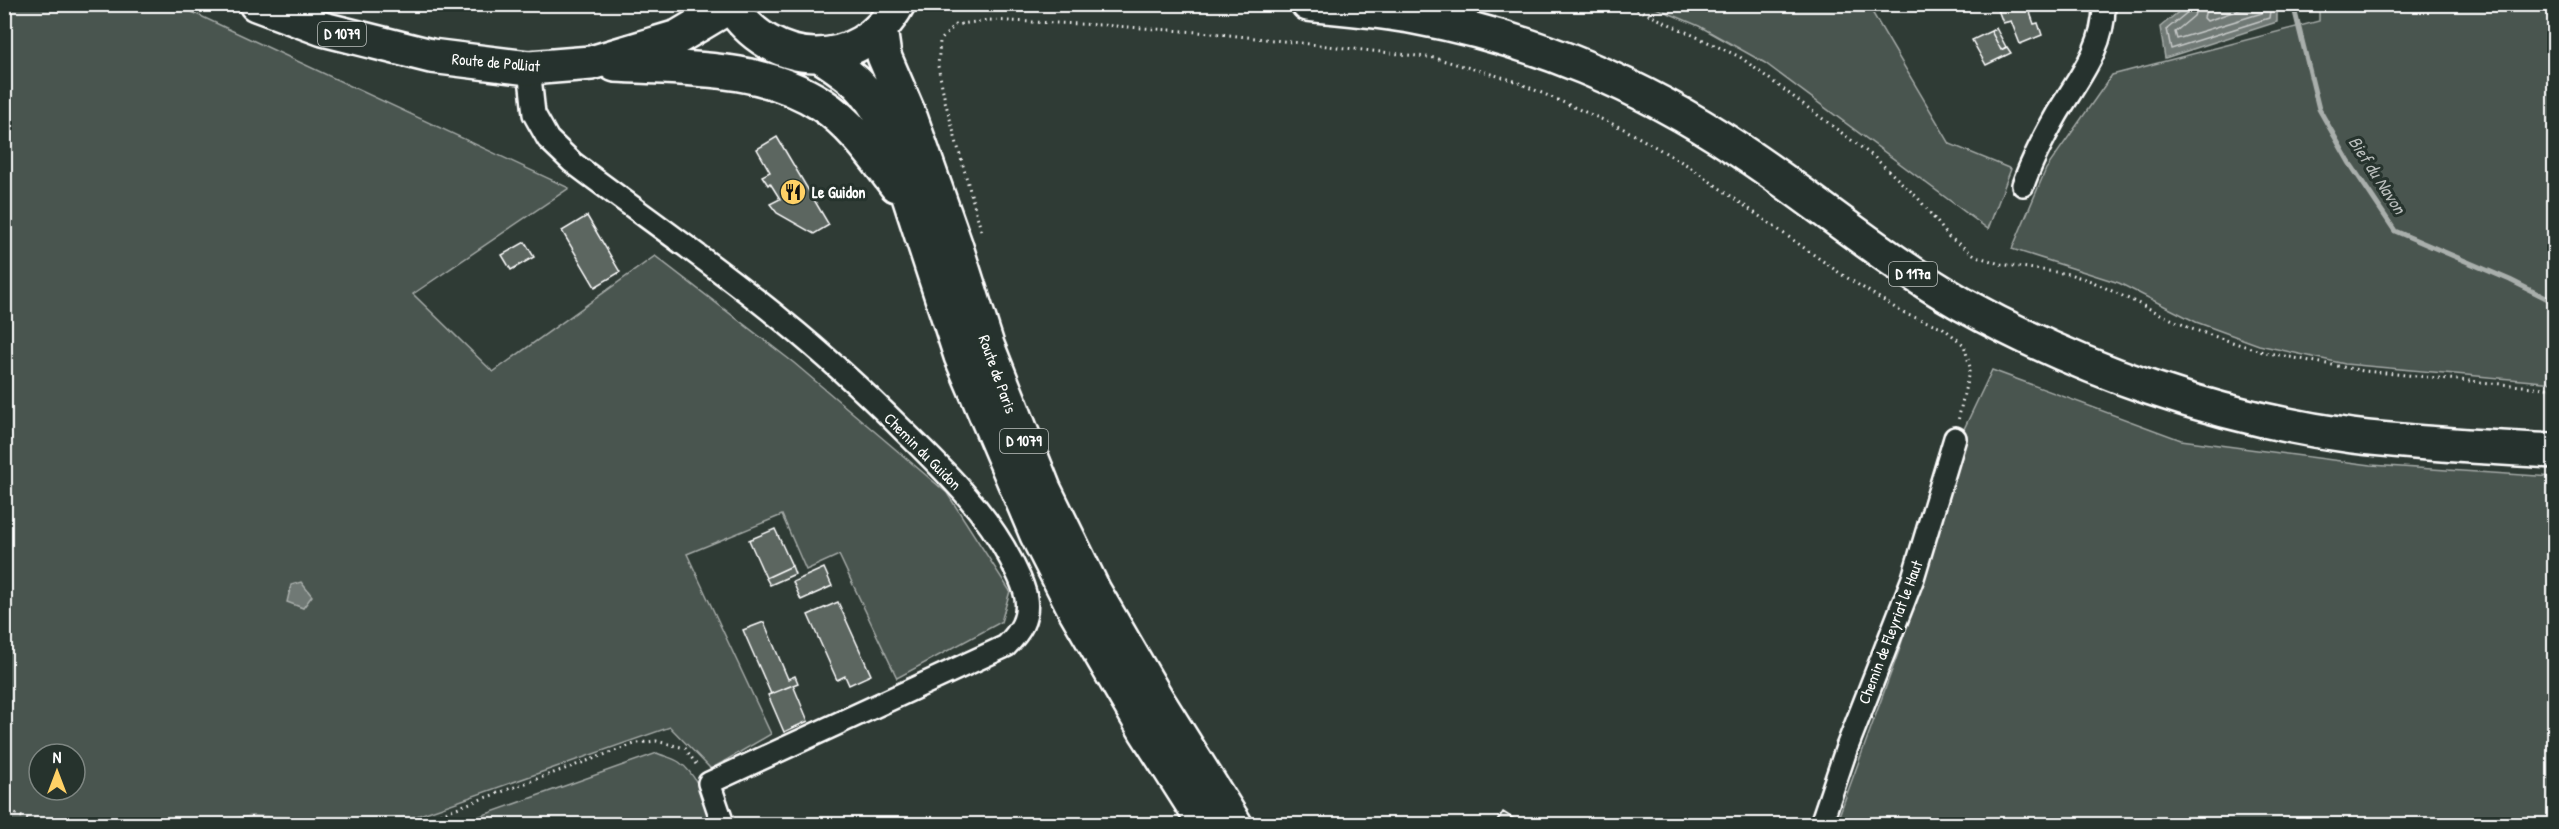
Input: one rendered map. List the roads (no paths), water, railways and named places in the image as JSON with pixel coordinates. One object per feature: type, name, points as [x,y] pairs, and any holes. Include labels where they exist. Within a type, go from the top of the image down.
[{"type":"main road","name":"Route de Polliat","points":[[256,4],[323,29],[431,57],[529,68],[591,63],[678,37],[730,5]]},
{"type":"main road","name":"D 117a","points":[[1308,4],[1415,16],[1475,31],[1571,62],[1635,88],[1681,113],[1741,151],[1900,266],[1963,304],[2065,354],[2156,389],[2248,415],[2350,435],[2431,444],[2554,451]]},
{"type":"main road","points":[[730,5],[746,27],[768,44],[793,53],[821,56],[843,51],[865,41],[889,16]]},
{"type":"main road","name":"Route de Paris","points":[[889,16],[884,57],[911,119],[955,244],[987,345],[1044,489],[1094,591],[1158,701],[1235,825]]},
{"type":"main road","name":"Route de Paris","points":[[821,56],[854,78],[869,94],[884,120],[961,356],[1037,535],[1074,608],[1145,730],[1205,825]]},
{"type":"main road","points":[[591,63],[710,70],[754,76],[788,87],[821,104],[846,124],[869,149],[910,203]]},
{"type":"street","points":[[2023,185],[2031,160],[2086,68],[2099,40],[2104,21],[2104,4]]},
{"type":"street","name":"Chemin du Guidon","points":[[529,68],[534,114],[548,139],[572,162],[783,321],[876,403],[943,469],[978,508],[1000,538],[1023,584],[1027,600],[1025,617],[1019,633],[1006,646],[709,783],[723,825]]},
{"type":"street","name":"Chemin de Fleyriat le Haut","points":[[1821,825],[1847,747],[1912,578],[1955,438]]},
{"type":"water","points":[[2187,5],[2277,5],[2277,22],[2165,58],[2160,27]]},
{"type":"water","points":[[301,582],[312,596],[303,608],[287,602],[291,585]]},
{"type":"waterway","name":"Bief du Navon","points":[[2293,4],[2319,109],[2349,162],[2395,231],[2510,280],[2554,302]]},
{"type":"place","name":"Le Guidon","points":[[793,192]]}]
